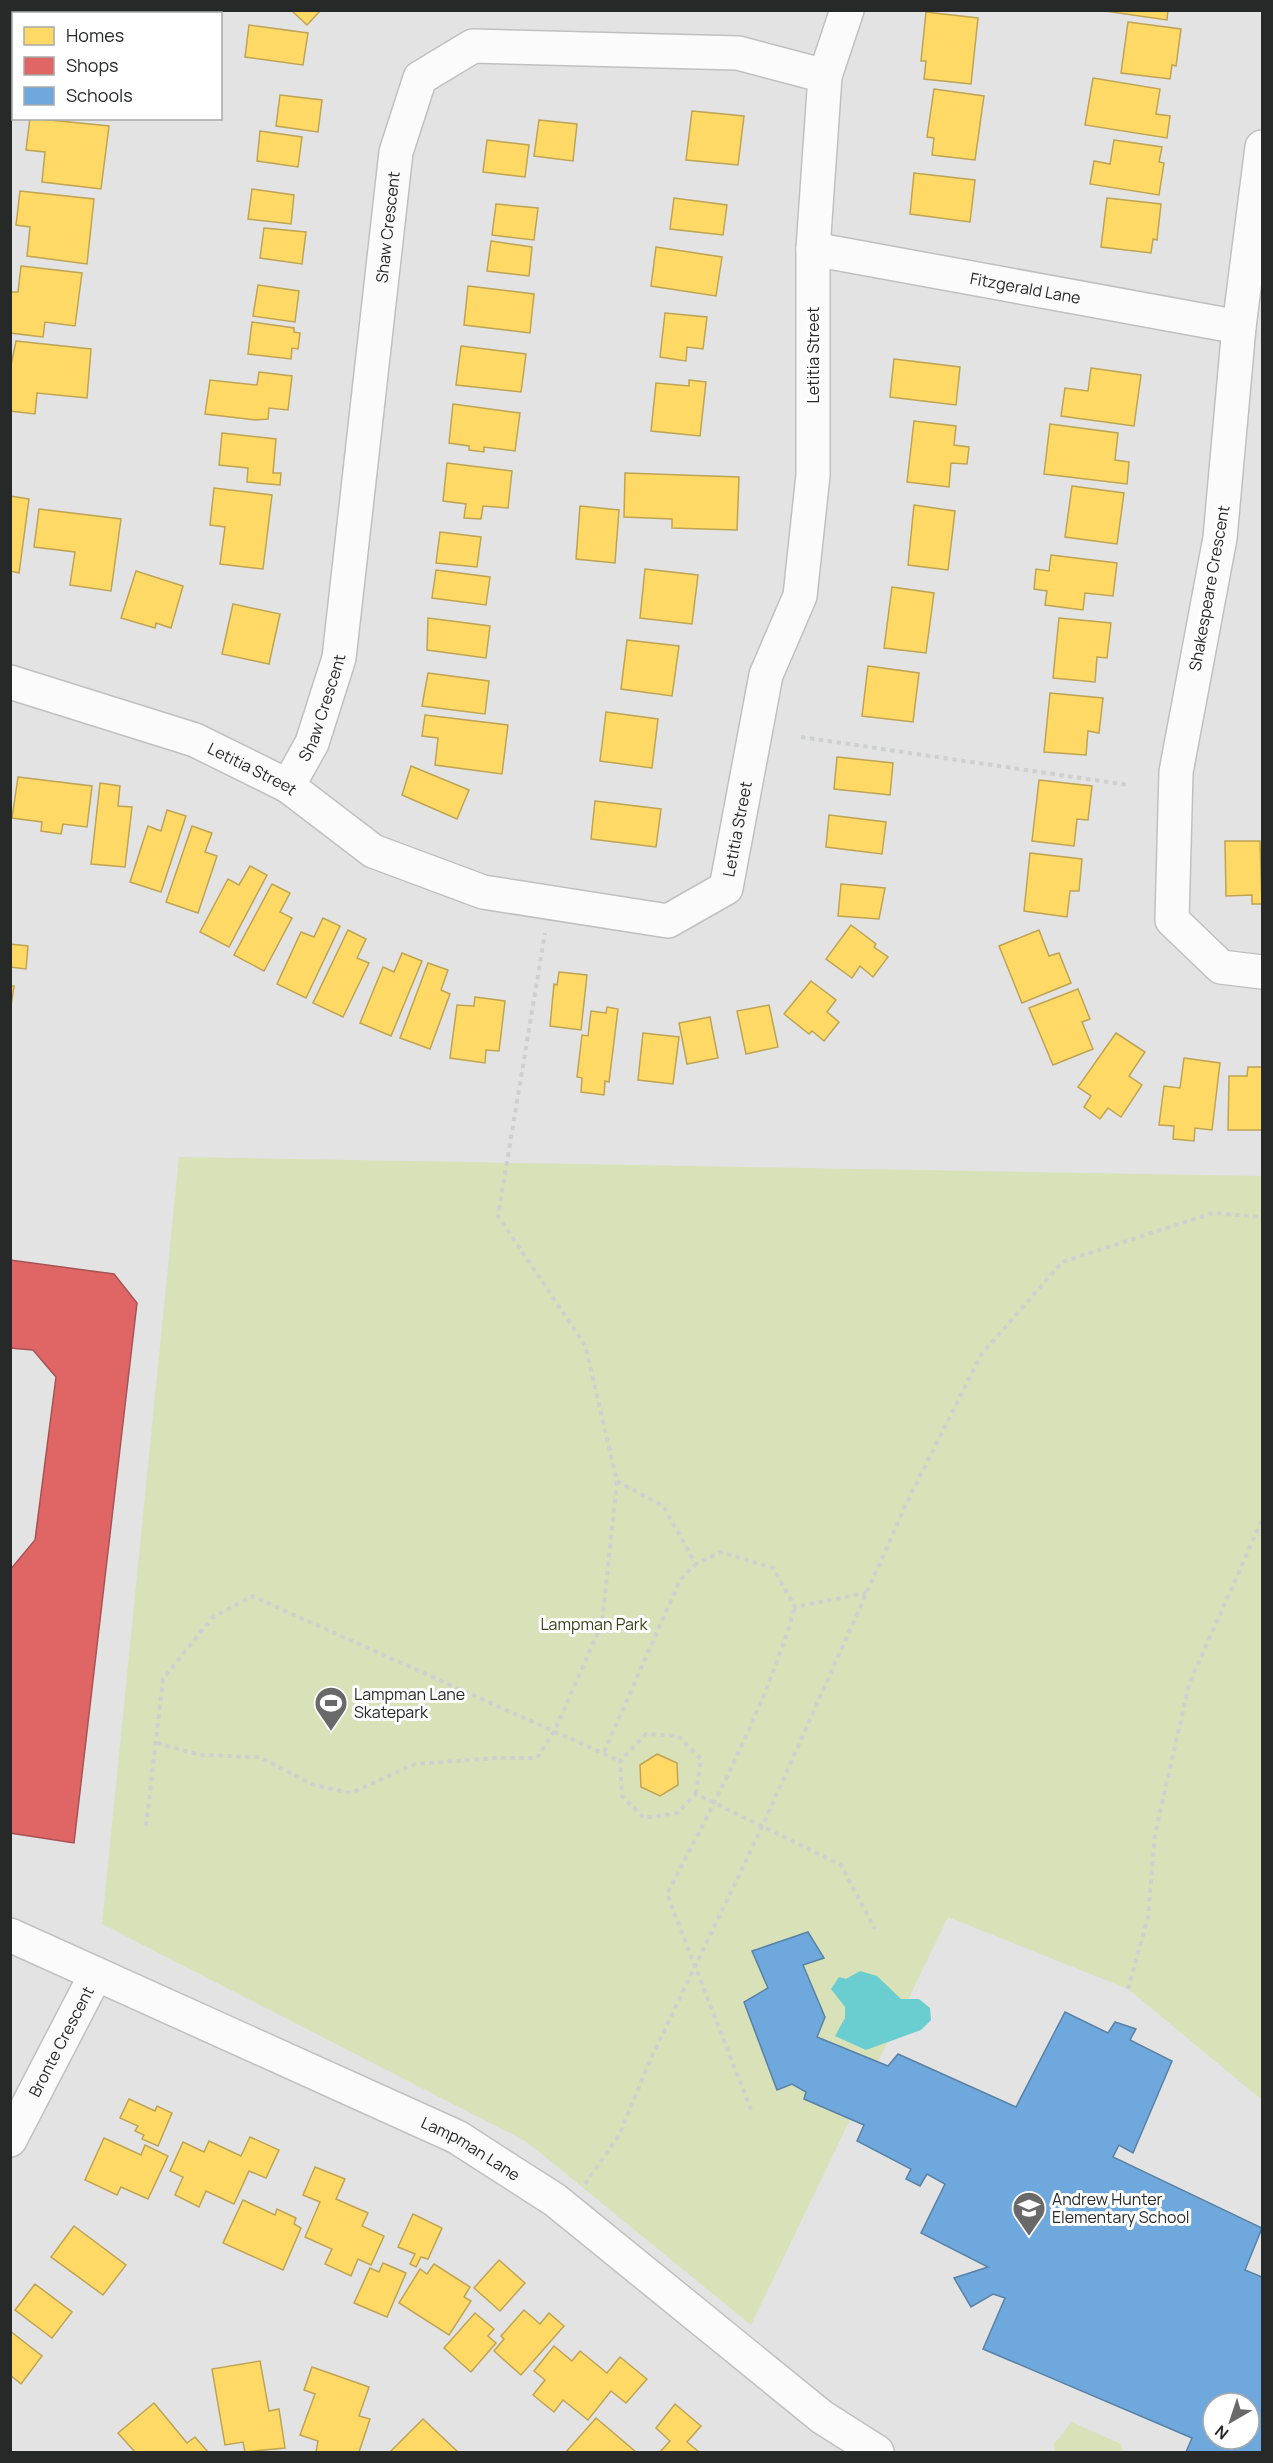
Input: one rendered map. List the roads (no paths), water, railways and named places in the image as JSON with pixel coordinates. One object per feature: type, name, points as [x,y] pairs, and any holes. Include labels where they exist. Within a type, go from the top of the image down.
[{"type":"street","name":"Letitia Street","points":[[10,682],[195,740],[288,786],[373,851],[483,892],[668,921],[726,888],[766,675],[800,596],[813,475],[813,249],[825,76],[847,10]]},
{"type":"street","name":"Shaw Crescent","points":[[288,786],[312,743],[339,658],[396,152],[420,78],[473,46],[738,53],[825,76]]},
{"type":"street","name":"Shakespeare Crescent","points":[[1263,147],[1239,327],[1220,538],[1176,772],[1172,920],[1221,967],[1263,972]]},
{"type":"street","name":"Fitzgerald Lane","points":[[813,249],[1239,327]]},
{"type":"street","name":"Lampman Lane","points":[[10,1935],[457,2137],[567,2210],[822,2417],[877,2452]]},
{"type":"street","name":"Bronte Crescent","points":[[10,2140],[96,1974]]},
{"type":"water","points":[[860,1971],[877,1976],[901,1999],[919,1999],[930,2008],[931,2020],[921,2030],[866,2050],[835,2036],[845,2018],[845,2007],[831,1989],[839,1977],[846,1979]]},
{"type":"place","name":"Lampman Lane Skatepark","points":[[331,1732]]},
{"type":"place","name":"Andrew Hunter Elementary School","points":[[1029,2237]]},
{"type":"park label","name":"Lampman Park","points":[[594,1624]]}]
